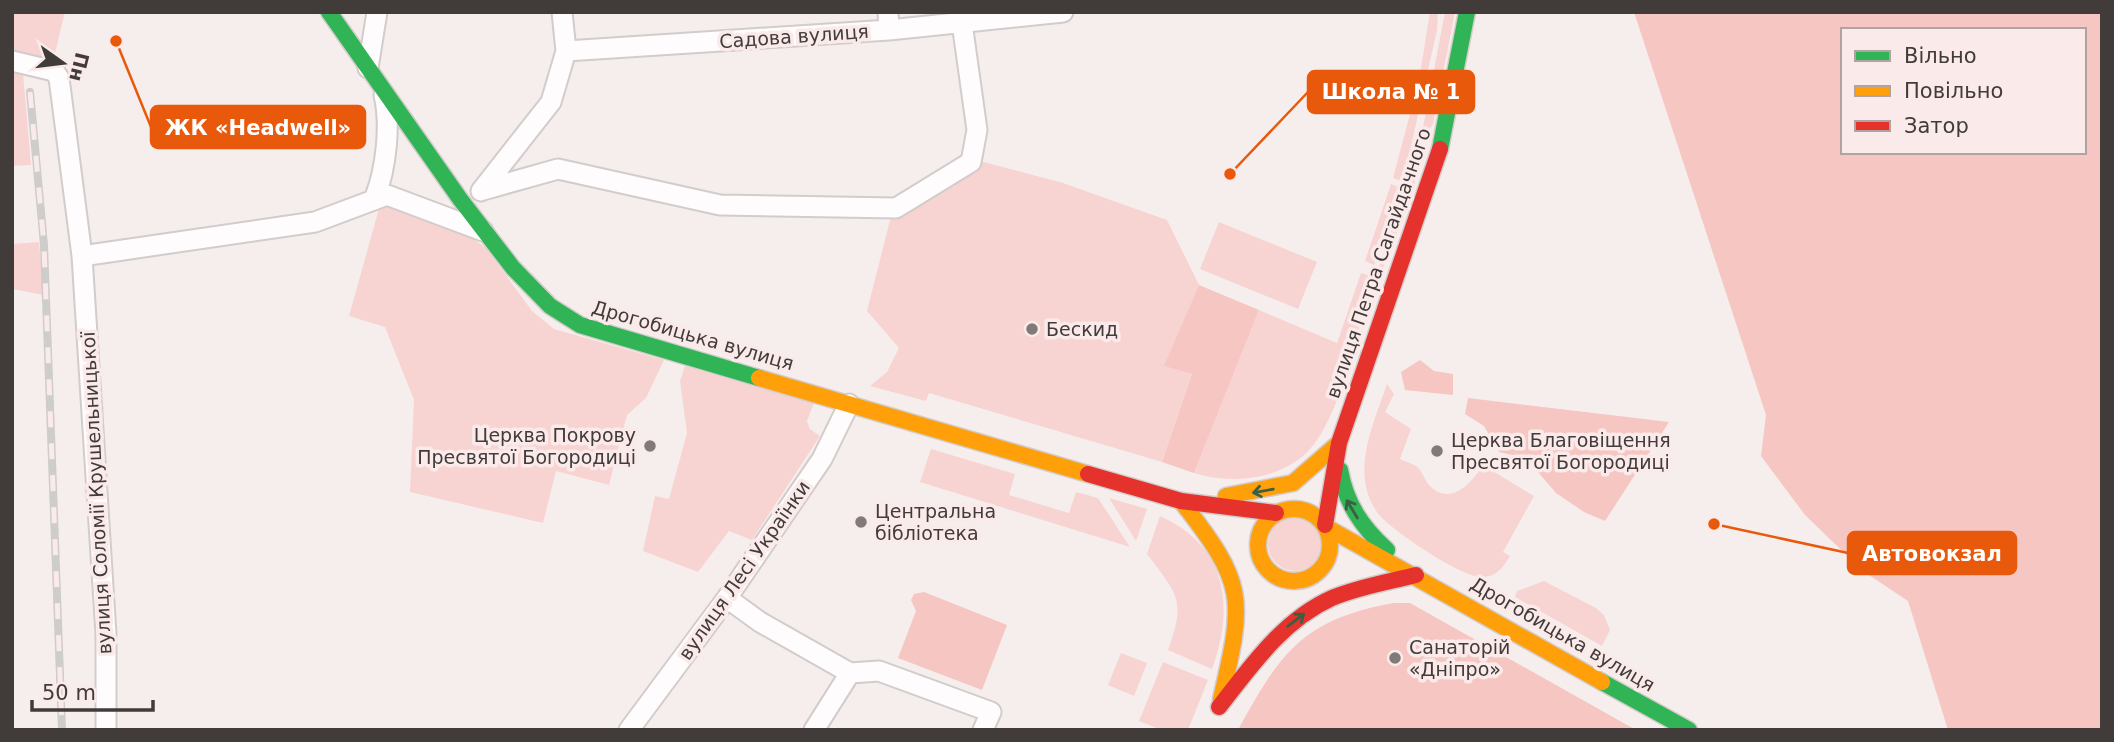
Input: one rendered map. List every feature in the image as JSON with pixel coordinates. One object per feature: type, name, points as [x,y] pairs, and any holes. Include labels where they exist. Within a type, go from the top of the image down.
[{"type":"street","name":"Дрогобицька вулиця","points":[[329,12],[485,231],[547,306],[580,325],[1181,501]]},
{"type":"street","points":[[368,68],[377,12]]},
{"type":"street","points":[[466,207],[483,190],[547,109],[555,92],[566,51],[562,12]]},
{"type":"street","name":"Садова вулиця","points":[[566,51],[889,21],[962,23],[1063,12]]},
{"type":"street","name":"вулиця Петра Сагайдачного","points":[[1339,443],[1442,144],[1467,12]]},
{"type":"street","points":[[483,190],[558,169],[720,205],[896,208],[971,162],[977,130],[962,23]]},
{"type":"street","name":"вулиця Соломії Крушельницької","points":[[12,61],[54,71],[59,78],[82,256],[106,634],[107,730]]},
{"type":"street","points":[[375,197],[380,184],[387,110],[383,91]]},
{"type":"street","points":[[82,256],[315,222],[375,197],[387,195],[485,231]]},
{"type":"street","name":"вулиця Лесі Українки","points":[[629,730],[727,598],[822,459],[849,404]]},
{"type":"street","points":[[1181,501],[1250,493],[1293,483],[1339,443]]},
{"type":"street","points":[[1267,568],[1261,558],[1259,538],[1267,521],[1280,511],[1339,443]]},
{"type":"street","points":[[1288,600],[1327,561],[1331,550],[1326,526],[1339,443]]},
{"type":"street","points":[[1339,443],[1345,498],[1354,515],[1370,534],[1416,575]]},
{"type":"street","points":[[1181,501],[1312,512],[1326,526],[1416,575]]},
{"type":"street","points":[[1181,501],[1224,534]]},
{"type":"street","points":[[1181,501],[1220,549],[1237,587],[1238,628],[1216,713]]},
{"type":"street","points":[[1245,551],[1285,580],[1394,579],[1416,575]]},
{"type":"street","points":[[1259,591],[1267,568]]},
{"type":"street","name":"Дрогобицька вулиця","points":[[1416,575],[1689,730]]},
{"type":"street","points":[[1216,713],[1271,640],[1301,616],[1324,602],[1416,575]]},
{"type":"street","points":[[727,598],[760,622],[850,673],[879,671],[991,712],[984,730]]},
{"type":"street","points":[[1216,713],[1251,613]]},
{"type":"street","points":[[1216,713],[1270,621]]},
{"type":"street","points":[[814,730],[850,673]]},
{"type":"shaded area","points":[[12,12],[65,12],[53,61],[12,52]]},
{"type":"shaded area","points":[[1430,12],[1438,12],[1437,30],[1403,182],[1393,178],[1419,80]]},
{"type":"shaded area","points":[[1445,12],[1455,12],[1433,124],[1426,134],[1422,133]]},
{"type":"shaded area","points":[[1634,12],[2102,12],[2102,730],[1948,730],[1908,601],[1863,571],[1805,515],[1761,456],[1766,415]]},
{"type":"shaded area","points":[[12,71],[23,73],[31,165],[12,166]]},
{"type":"shaded area","name":"Бескид","points":[[980,161],[1063,183],[1167,220],[1199,285],[1165,366],[1192,374],[1162,462],[929,393],[926,401],[870,386],[887,372],[899,348],[867,311],[890,220]]},
{"type":"shaded area","points":[[1411,173],[1415,174],[1415,186],[1383,268],[1379,267]]},
{"type":"shaded area","points":[[1391,184],[1401,188],[1374,265],[1365,261]]},
{"type":"shaded area","points":[[384,204],[469,236],[486,248],[532,311],[554,329],[664,360],[646,398],[627,415],[609,485],[556,471],[543,523],[410,492],[414,400],[385,327],[349,316],[380,205]]},
{"type":"shaded area","points":[[1219,222],[1317,262],[1298,309],[1200,269]]},
{"type":"shaded area","points":[[39,242],[44,295],[12,289],[12,244]]},
{"type":"shaded area","points":[[1361,273],[1370,276],[1349,367],[1331,414],[1310,449],[1285,468],[1255,477],[1224,479],[1194,473],[1259,310],[1337,343]]},
{"type":"shaded area","points":[[1199,285],[1259,310],[1194,473],[1162,462],[1192,374],[1164,366]]},
{"type":"shaded area","points":[[1420,360],[1434,371],[1453,374],[1453,395],[1405,390],[1401,372]]},
{"type":"shaded area","points":[[685,366],[814,403],[807,421],[810,429],[820,436],[752,540],[729,531],[698,572],[643,551],[655,496],[669,499],[687,433],[680,381]]},
{"type":"shaded area","points":[[1387,384],[1394,394],[1385,412],[1411,429],[1400,459],[1418,468],[1429,485],[1445,494],[1452,493],[1466,485],[1483,465],[1534,496],[1503,552],[1510,556],[1495,574],[1487,577],[1472,575],[1445,562],[1400,533],[1381,517],[1373,506],[1365,481],[1364,467],[1369,438]]},
{"type":"shaded area","points":[[1468,398],[1669,422],[1605,521],[1584,512],[1556,493],[1526,458],[1499,452],[1484,426],[1465,414]]},
{"type":"shaded area","points":[[931,449],[1015,474],[1009,495],[1069,513],[1076,492],[1098,498],[1130,547],[920,482]]},
{"type":"shaded area","points":[[1109,498],[1147,509],[1136,541]]},
{"type":"shaded area","points":[[1160,516],[1200,544],[1212,561],[1220,580],[1223,623],[1212,669],[1168,650],[1177,620],[1176,599],[1166,579],[1147,554]]},
{"type":"shaded area","points":[[1295,517],[1314,525],[1322,544],[1314,563],[1295,571],[1276,563],[1268,544],[1276,525]]},
{"type":"shaded area","points":[[1544,581],[1596,608],[1604,615],[1610,630],[1602,646],[1515,597],[1517,591]]},
{"type":"shaded area","points":[[924,592],[1007,625],[982,690],[898,658],[916,611],[911,600],[914,594]]},
{"type":"shaded area","name":"Санаторій «Дніпро»","points":[[1394,603],[1410,603],[1636,730],[1238,730],[1267,680],[1298,644],[1337,619]]},
{"type":"shaded area","points":[[1121,653],[1147,663],[1134,696],[1108,685]]},
{"type":"shaded area","points":[[1163,662],[1208,680],[1188,730],[1161,730],[1139,721]]},
{"type":"railway","points":[[30,92],[44,245],[62,730]]},
{"type":"traffic: fast","points":[[329,12],[460,199],[513,268],[550,306],[580,325],[759,378]]},
{"type":"traffic: fast","points":[[1440,149],[1467,12]]},
{"type":"traffic: fast","points":[[1340,470],[1346,494],[1356,514],[1387,550]]},
{"type":"traffic: fast","points":[[1602,682],[1689,730]]},
{"type":"traffic: slow","points":[[759,378],[1088,474]]},
{"type":"traffic: slow","points":[[1226,496],[1293,483],[1339,443]]},
{"type":"traffic: slow","points":[[1181,501],[1218,553],[1229,573],[1234,593],[1234,637],[1221,699]]},
{"type":"traffic: slow","points":[[1301,509],[1320,519],[1328,531],[1330,545],[1328,559],[1320,571],[1308,579],[1287,581],[1268,571],[1260,559],[1258,538],[1268,519],[1280,511],[1301,509]]},
{"type":"traffic: slow","points":[[1326,527],[1602,682]]},
{"type":"traffic: jam","points":[[1325,525],[1339,443],[1440,149]]},
{"type":"traffic: jam","points":[[1088,474],[1181,501],[1276,513]]},
{"type":"traffic: jam","points":[[1219,707],[1269,645],[1314,607],[1352,591],[1416,575]]},
{"type":"place","name":"ЖК «Headwell»","points":[[116,41]]},
{"type":"place","name":"Школа № 1","points":[[1230,174]]},
{"type":"place","name":"Бескид","points":[[1032,329]]},
{"type":"place","name":"Церква Покрову Пресвятої Богородиці","points":[[650,446]]},
{"type":"place","name":"Церква Благовіщення Пресвятої Богородиці","points":[[1437,451]]},
{"type":"place","name":"Центральна бібліотека","points":[[861,522]]},
{"type":"place","name":"Автовокзал","points":[[1714,524]]},
{"type":"place","name":"Санаторій «Дніпро»","points":[[1395,658]]}]
